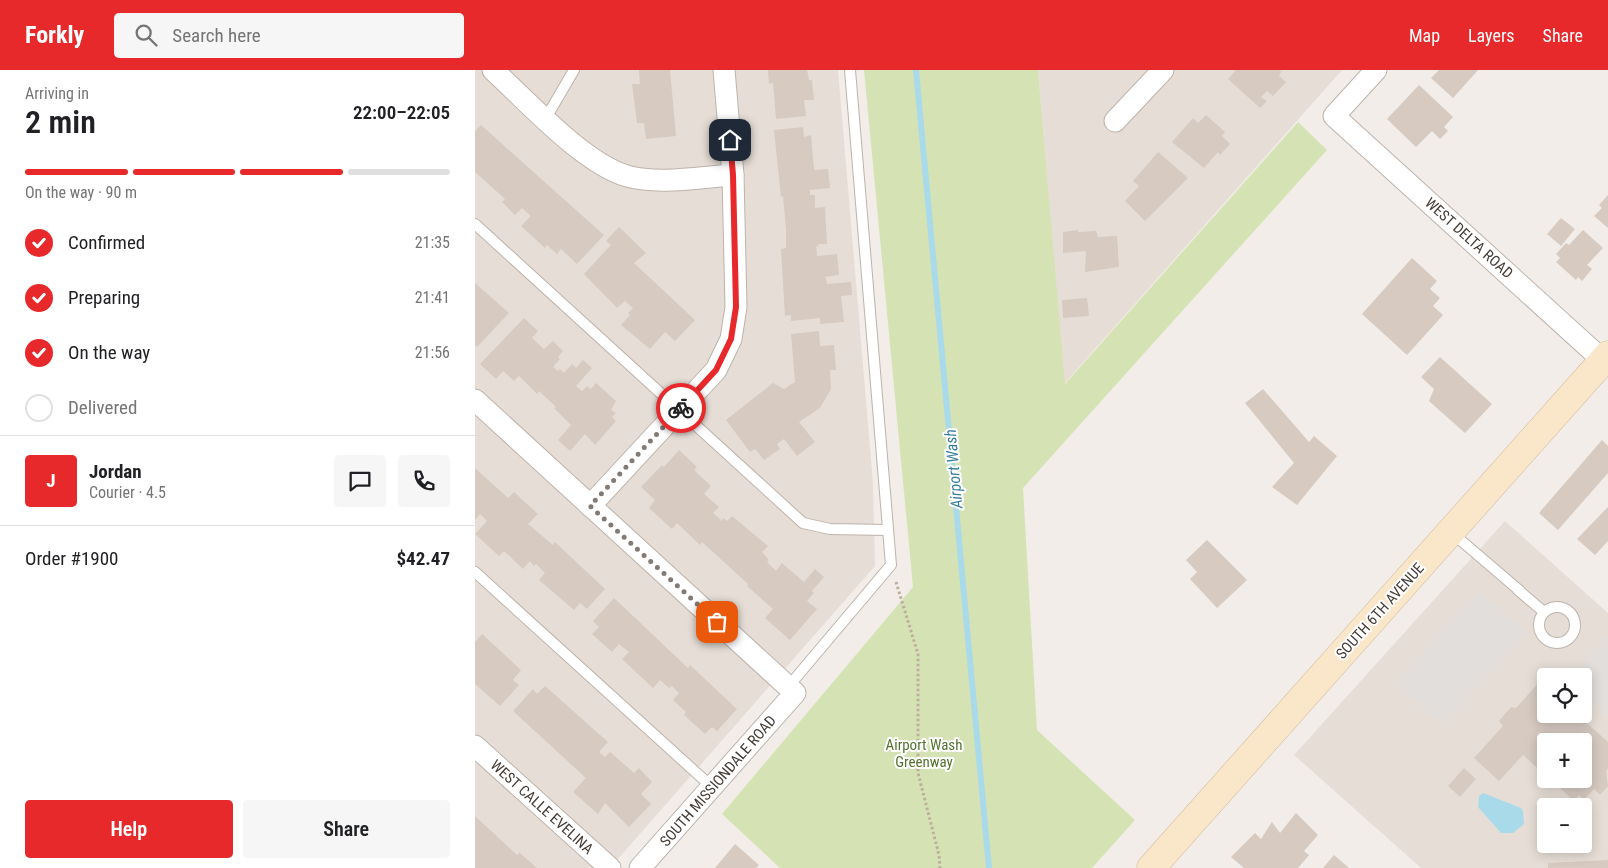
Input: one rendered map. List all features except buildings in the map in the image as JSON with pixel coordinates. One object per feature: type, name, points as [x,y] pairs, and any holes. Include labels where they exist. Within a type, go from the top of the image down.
[{"type":"street","points":[[493,70],[593,161],[627,176],[659,180],[733,175]]},
{"type":"street","points":[[590,506],[716,370],[731,339],[736,307],[733,175],[723,70]]},
{"type":"street","points":[[1115,121],[1163,70]]},
{"type":"street","name":"WEST DELTA ROAD","points":[[1376,70],[1335,116],[1606,360]]},
{"type":"street","name":"SOUTH 6TH AVENUE","points":[[1155,866],[1451,531],[1606,360]]},
{"type":"street","points":[[475,400],[791,690]]},
{"type":"street","name":"SOUTH MISSIONDALE ROAD","points":[[641,868],[712,787],[791,690]]},
{"type":"street","name":"WEST CALLE EVELINA","points":[[475,746],[610,868]]},
{"type":"lane","points":[[546,118],[574,70]]},
{"type":"lane","points":[[791,690],[891,565],[850,70]]},
{"type":"lane","points":[[475,224],[803,523],[829,529],[887,530]]},
{"type":"lane","points":[[1451,531],[1544,612]]},
{"type":"lane","points":[[475,572],[712,787]]},
{"type":"path","points":[[891,565],[918,654],[918,773],[939,855],[940,868]]},
{"type":"shaded area","points":[[475,70],[838,70],[873,483],[875,566],[610,868],[475,868]]},
{"type":"shaded area","points":[[1038,70],[1342,70],[1064,384]]},
{"type":"shaded area","points":[[1505,521],[1608,613],[1608,868],[1421,868],[1294,755]]},
{"type":"shaded area","points":[[1479,591],[1527,633],[1442,724],[1396,683]]},
{"type":"shaded area","points":[[1608,637],[1608,715],[1592,700],[1592,668],[1579,668]]},
{"type":"green space","name":"Airport Wash Greenway","points":[[864,70],[1038,70],[1065,384],[1298,122],[1327,150],[1023,488],[1037,730],[1135,820],[1092,868],[780,868],[722,814],[913,587]]},
{"type":"water","points":[[1483,793],[1521,808],[1524,824],[1513,833],[1501,833],[1478,807],[1479,796]]},
{"type":"waterway","name":"Airport Wash","points":[[916,70],[989,868]]},
{"type":"way so far","points":[[681,408],[590,506],[717,622]]},
{"type":"route","points":[[681,408],[716,370],[731,339],[736,307],[733,175],[730,140]]}]
